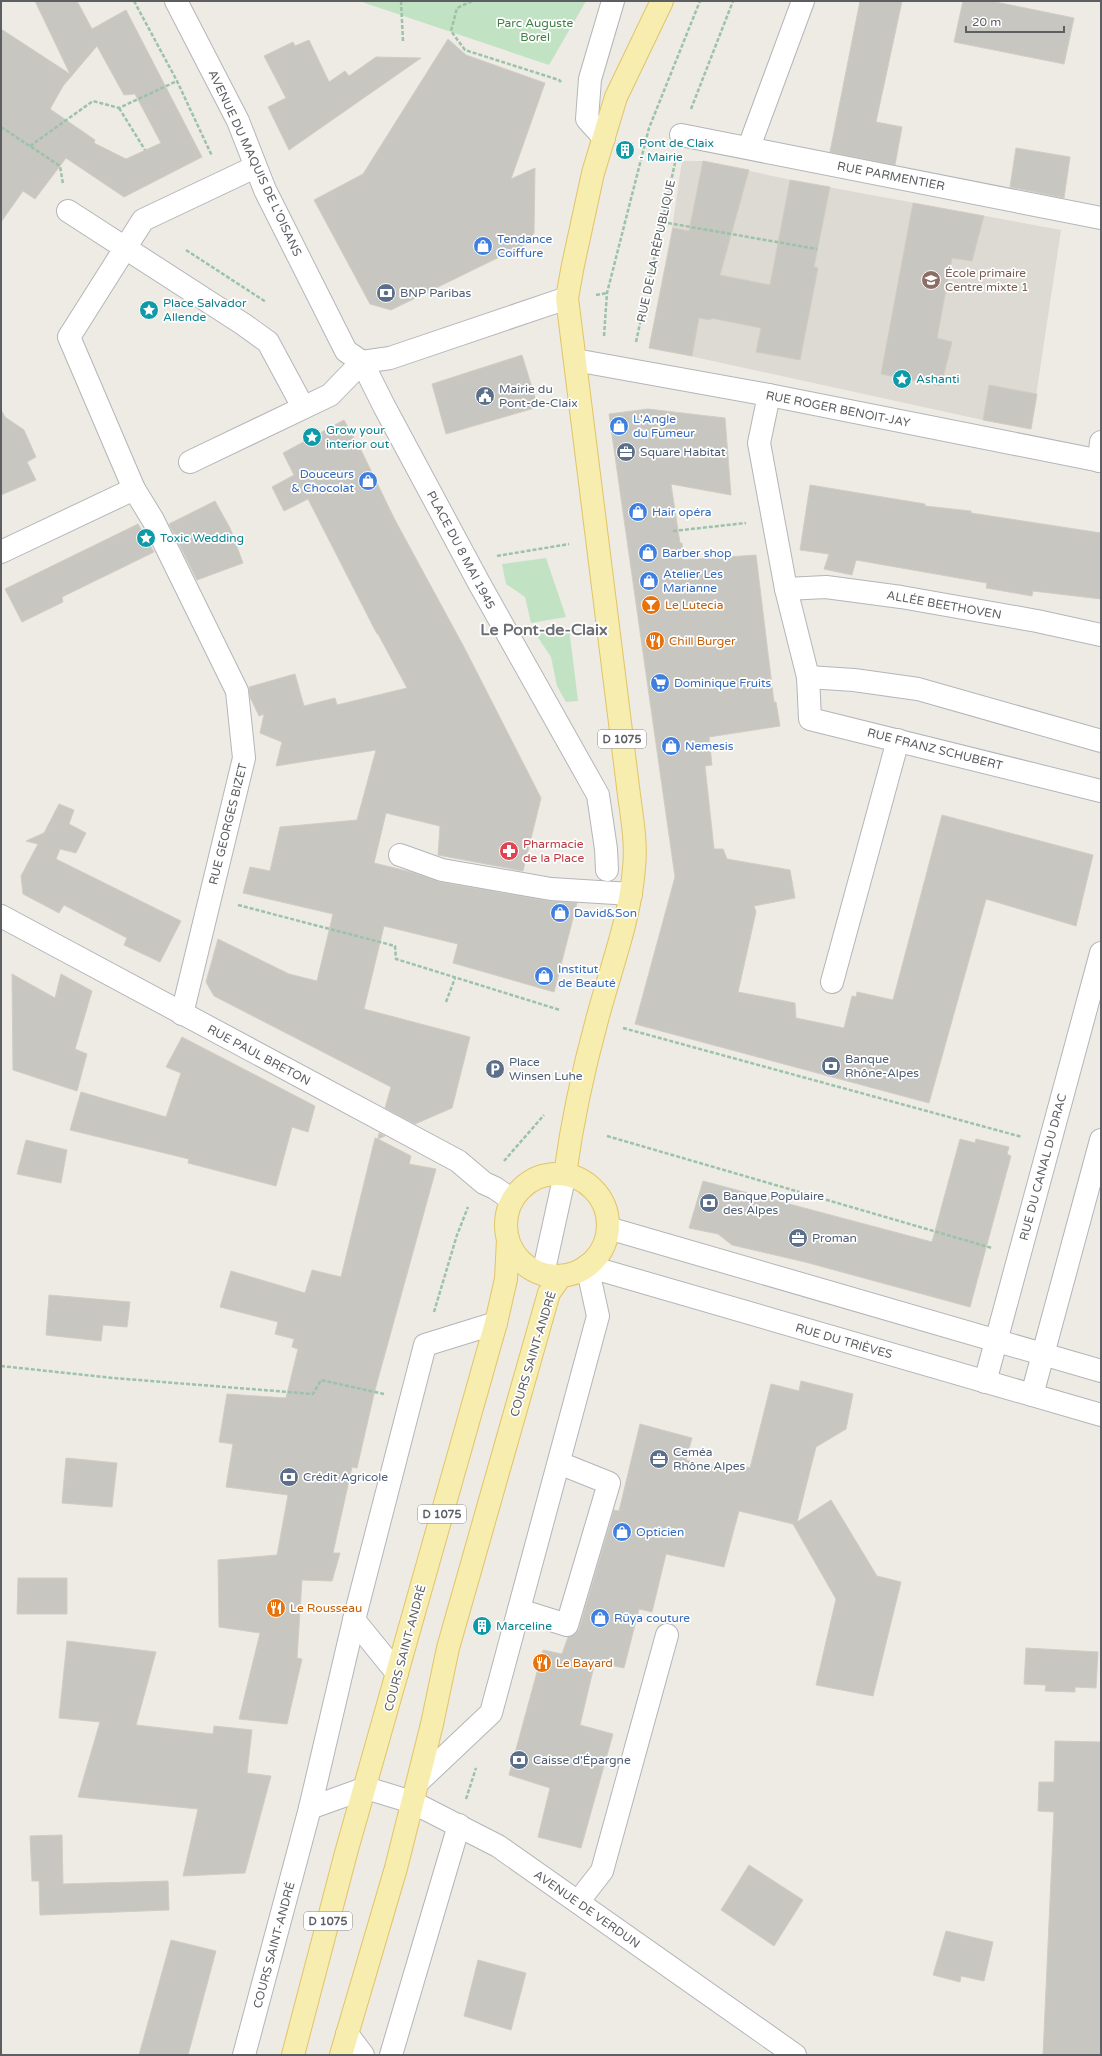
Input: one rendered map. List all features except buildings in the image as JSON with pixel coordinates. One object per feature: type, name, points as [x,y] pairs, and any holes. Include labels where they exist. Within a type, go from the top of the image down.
[{"type":"main road","name":"D 1075","points":[[565,1174],[586,1063],[631,894],[634,866],[634,832],[567,298],[572,265],[593,173],[616,97],[662,1]]},
{"type":"main road","points":[[508,1239],[516,1254],[528,1266],[552,1275],[574,1273],[586,1266],[597,1256],[605,1243],[608,1228],[606,1210],[597,1193],[583,1181],[565,1174],[550,1174],[535,1179],[522,1188],[512,1200]]},
{"type":"main road","name":"COURS SAINT-ANDRÉ","points":[[293,2055],[325,1930],[496,1323],[506,1278],[508,1239],[506,1219],[512,1200]]},
{"type":"main road","name":"COURS SAINT-ANDRÉ","points":[[341,2055],[394,1876],[450,1641],[549,1293],[552,1275]]},
{"type":"street","name":"AVENUE DU MAQUIS DE L'OISANS","points":[[176,1],[238,121],[265,190],[346,351],[362,362]]},
{"type":"street","points":[[604,138],[587,119],[590,79],[613,1]]},
{"type":"street","points":[[749,147],[803,1]]},
{"type":"street","name":"RUE PARMENTIER","points":[[681,135],[749,147],[1101,218]]},
{"type":"street","points":[[1,552],[134,489],[69,337],[143,220],[255,167]]},
{"type":"street","points":[[68,211],[236,319],[268,342],[303,407]]},
{"type":"street","points":[[190,462],[330,395],[362,362],[390,358],[567,298]]},
{"type":"street","name":"RUE ROGER BENOIT-JAY","points":[[575,360],[1100,455]]},
{"type":"street","name":"PLACE DU 8 MAI 1945","points":[[362,362],[467,561],[598,795],[606,849],[607,870]]},
{"type":"street","name":"RUE FRANZ SCHUBERT","points":[[769,395],[759,443],[786,589],[808,677],[810,718],[1101,791]]},
{"type":"street","name":"RUE GEORGES BIZET","points":[[134,489],[154,520],[237,691],[244,758],[182,1014]]},
{"type":"street","name":"ALLÉE BEETHOVEN","points":[[786,589],[826,587],[901,597],[1037,621],[1101,635]]},
{"type":"street","points":[[808,677],[854,680],[918,689],[1101,741]]},
{"type":"street","points":[[832,982],[898,740]]},
{"type":"street","points":[[400,855],[442,870],[551,889],[631,894]]},
{"type":"street","name":"RUE PAUL BRETON","points":[[1,916],[458,1161],[484,1183],[495,1188],[512,1200]]},
{"type":"street","name":"RUE DU CANAL DU DRAC","points":[[985,1382],[1101,953]]},
{"type":"street","points":[[1032,1395],[1101,1140]]},
{"type":"street","points":[[552,1275],[565,1174]]},
{"type":"street","points":[[608,1228],[1101,1371]]},
{"type":"street","points":[[415,1792],[492,1713],[598,1316],[586,1266]]},
{"type":"street","name":"RUE DU TRIÈVES","points":[[586,1266],[1101,1415]]},
{"type":"street","points":[[425,1345],[496,1323]]},
{"type":"street","name":"COURS SAINT-ANDRÉ","points":[[244,2055],[310,1808],[354,1620],[425,1345]]},
{"type":"street","points":[[519,1610],[567,1625],[609,1483],[559,1463]]},
{"type":"street","points":[[354,1620],[397,1673]]},
{"type":"street","points":[[578,1902],[602,1871],[667,1635]]},
{"type":"street","points":[[310,1808],[366,1788]]},
{"type":"street","name":"AVENUE DE VERDUN","points":[[366,1788],[415,1792],[459,1825],[476,1836],[498,1846],[795,2055]]},
{"type":"street","points":[[391,2055],[459,1825]]},
{"type":"street","points":[[346,2034],[363,2055]]},
{"type":"path","points":[[134,1],[177,81],[213,158]]},
{"type":"path","points":[[401,1],[403,41]]},
{"type":"path","points":[[472,1],[457,8],[451,31],[465,50],[559,80],[587,119]]},
{"type":"path","points":[[611,338],[604,336],[607,293],[649,128],[700,1]]},
{"type":"path","name":"RUE DE LA RÉPUBLIQUE","points":[[630,342],[636,344],[681,135],[733,1]]},
{"type":"path","points":[[30,146],[93,101],[119,108],[177,81]]},
{"type":"path","points":[[119,108],[145,150]]},
{"type":"path","points":[[1,127],[60,166],[68,211]]},
{"type":"path","points":[[662,222],[818,249]]},
{"type":"path","points":[[186,250],[266,302]]},
{"type":"path","points":[[673,531],[774,520]]},
{"type":"path","points":[[467,561],[572,544]]},
{"type":"path","points":[[210,897],[395,946],[396,959],[560,1010]]},
{"type":"path","points":[[446,1002],[455,978]]},
{"type":"path","points":[[620,1027],[1050,1144]]},
{"type":"path","points":[[425,1345],[457,1235],[470,1202],[484,1183],[544,1115]]},
{"type":"path","points":[[607,1136],[1019,1257]]},
{"type":"path","points":[[1,1366],[113,1378],[313,1394],[321,1380],[386,1395]]},
{"type":"shaded area","points":[[682,161],[703,161],[801,182],[1061,230],[1031,429],[983,420],[649,347],[672,228]]},
{"type":"green space","name":"Parc Auguste Borel","points":[[359,1],[586,1],[549,65]]},
{"type":"green space","points":[[546,558],[566,617],[531,623],[525,597],[506,584],[502,564]]},
{"type":"green space","points":[[569,628],[578,701],[566,702],[557,686],[551,657],[535,633]]},
{"type":"place","name":"Pont de Claix - Mairie","points":[[625,150]]},
{"type":"place","name":"Tendance Coiffure","points":[[483,246]]},
{"type":"place","name":"École primaire Centre mixte 1","points":[[931,280]]},
{"type":"place","name":"BNP Paribas","points":[[386,293]]},
{"type":"place","name":"Place Salvador Allende","points":[[149,310]]},
{"type":"place","name":"Ashanti","points":[[902,379]]},
{"type":"place","name":"Mairie du Pont-de-Claix","points":[[485,396]]},
{"type":"place","name":"L'Angle du Fumeur","points":[[619,426]]},
{"type":"place","name":"Grow your interior out","points":[[312,437]]},
{"type":"place","name":"Square Habitat","points":[[626,452]]},
{"type":"place","name":"Douceurs & Chocolat","points":[[368,481]]},
{"type":"place","name":"Hair opéra","points":[[638,512]]},
{"type":"place","name":"Toxic Wedding","points":[[146,538]]},
{"type":"place","name":"Barber shop","points":[[648,553]]},
{"type":"place","name":"Atelier Les Marianne","points":[[649,581]]},
{"type":"place","name":"Le Lutecia","points":[[651,605]]},
{"type":"place","name":"Chill Burger","points":[[655,641]]},
{"type":"place","name":"Dominique Fruits","points":[[660,683]]},
{"type":"place","name":"Nemesis","points":[[671,746]]},
{"type":"place","name":"Pharmacie de la Place","points":[[509,851]]},
{"type":"place","name":"David&Son","points":[[560,913]]},
{"type":"place","name":"Institut de Beauté","points":[[544,976]]},
{"type":"place","name":"Banque Rhône-Alpes","points":[[831,1066]]},
{"type":"place","name":"Place Winsen Luhe","points":[[495,1069]]},
{"type":"place","name":"Banque Populaire des Alpes","points":[[709,1203]]},
{"type":"place","name":"Proman","points":[[798,1238]]},
{"type":"place","name":"Ceméa Rhône Alpes","points":[[659,1459]]},
{"type":"place","name":"Crédit Agricole","points":[[289,1477]]},
{"type":"place","name":"Opticien","points":[[622,1532]]},
{"type":"place","name":"Le Rousseau","points":[[276,1608]]},
{"type":"place","name":"Rüya couture","points":[[600,1618]]},
{"type":"place","name":"Marceline","points":[[482,1626]]},
{"type":"place","name":"Le Bayard","points":[[542,1663]]},
{"type":"place","name":"Caisse d'Épargne","points":[[519,1760]]},
{"type":"district","name":"Le Pont-de-Claix","points":[[544,629]]}]
